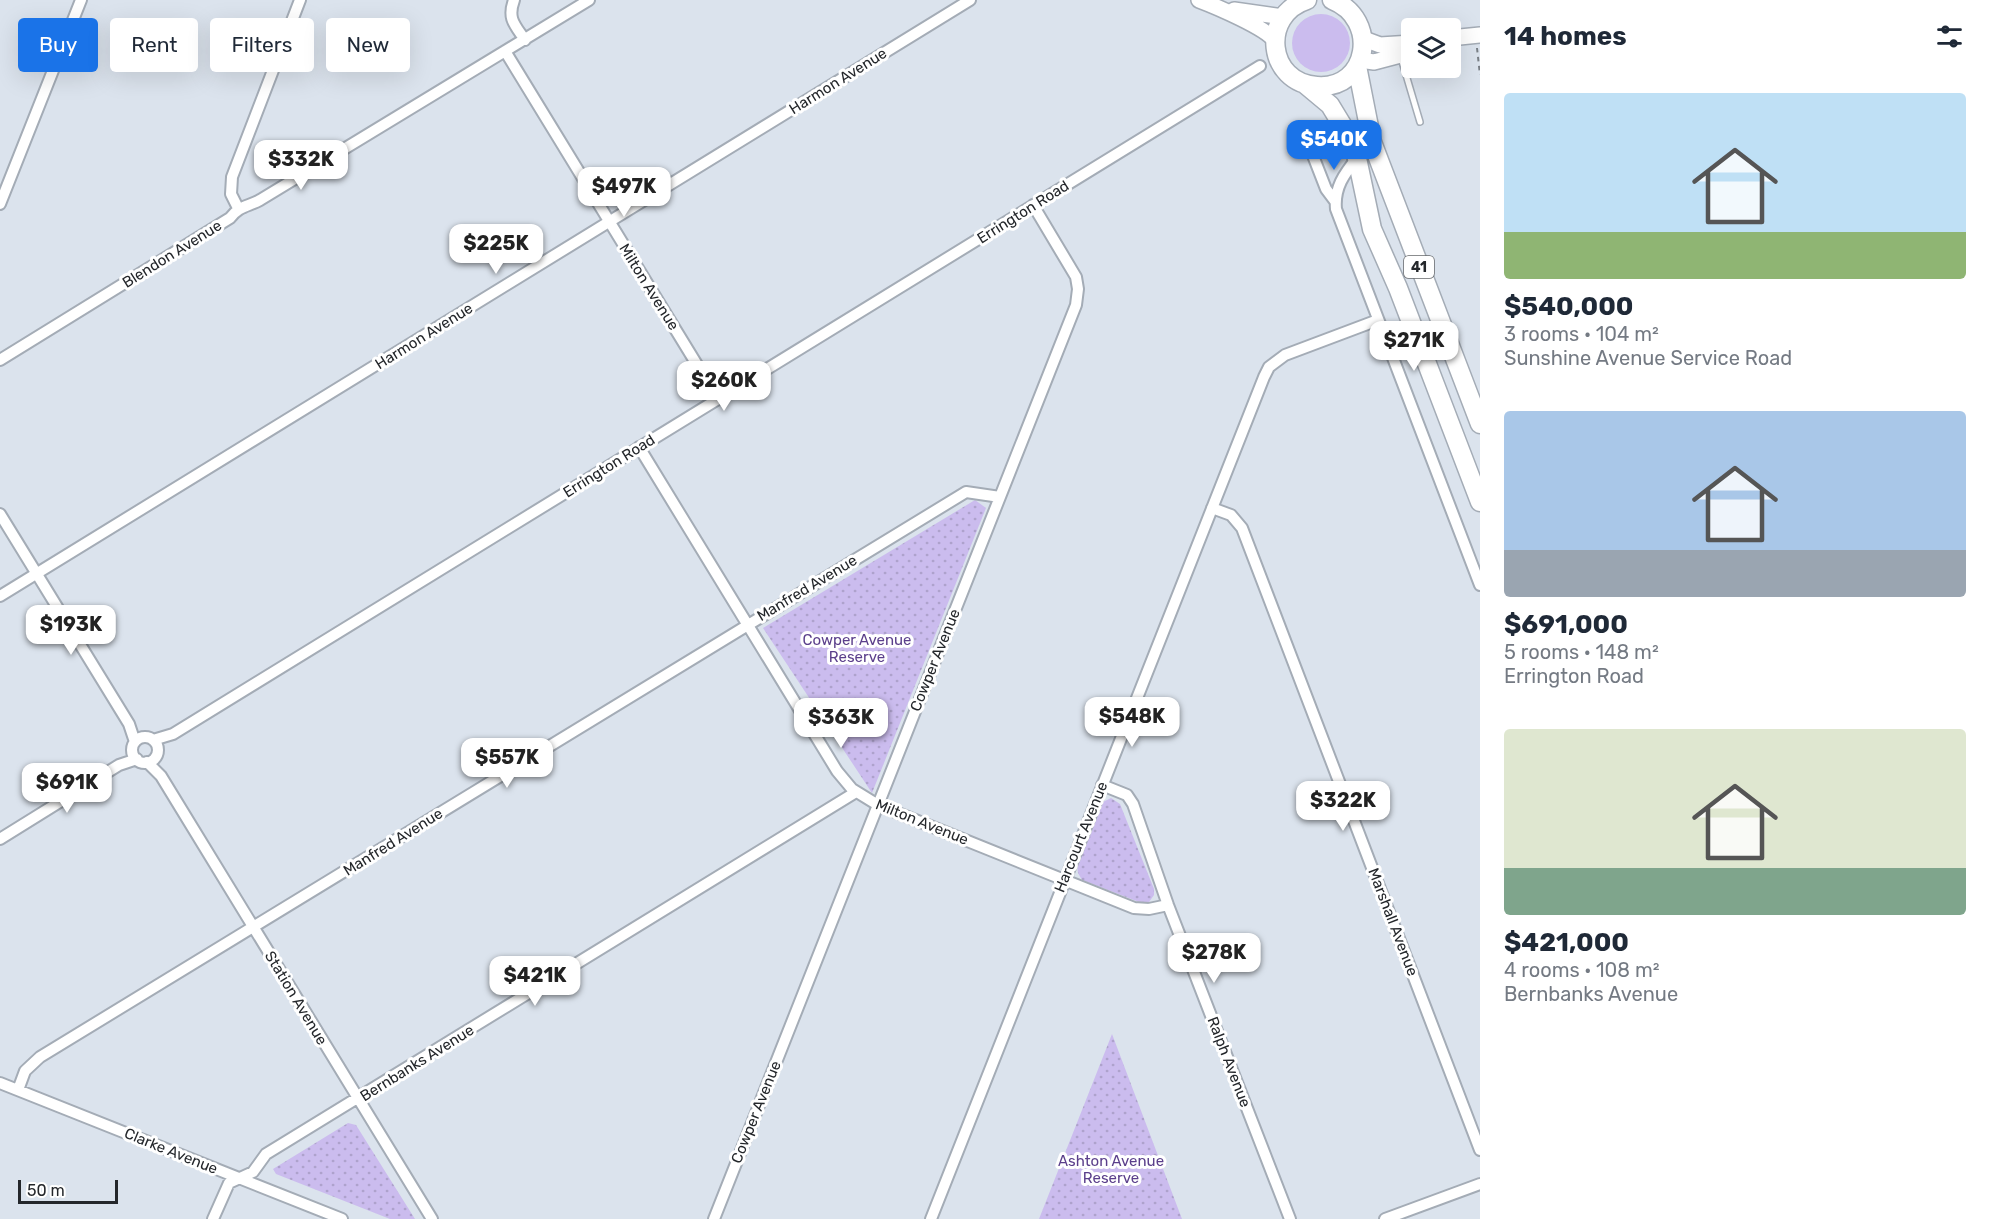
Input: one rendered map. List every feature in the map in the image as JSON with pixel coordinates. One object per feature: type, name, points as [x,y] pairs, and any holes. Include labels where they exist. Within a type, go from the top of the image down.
[{"type":"main road","points":[[1275,40],[1283,10],[1307,0]]},
{"type":"main road","points":[[1336,1],[1347,8],[1359,22],[1364,39]]},
{"type":"main road","name":"41","points":[[1364,39],[1358,63],[1372,142],[1480,424]]},
{"type":"main road","name":"41","points":[[1275,40],[1275,49],[1281,64],[1292,77],[1322,97],[1336,113],[1357,158],[1372,229],[1395,280],[1480,502]]},
{"type":"main road","points":[[1306,85],[1329,85],[1340,81],[1349,75],[1358,63]]},
{"type":"street","points":[[0,204],[81,0]]},
{"type":"street","points":[[238,208],[231,194],[232,177],[300,0]]},
{"type":"street","points":[[514,0],[510,15],[525,40]]},
{"type":"street","name":"Blendon Avenue","points":[[0,360],[230,219],[238,208],[260,200],[589,0]]},
{"type":"street","name":"Harmon Avenue","points":[[0,596],[970,0]]},
{"type":"street","points":[[1199,0],[1257,27],[1275,40]]},
{"type":"street","points":[[1219,8],[1283,10]]},
{"type":"street","points":[[1364,39],[1380,45],[1401,44]]},
{"type":"street","points":[[1461,39],[1479,40]]},
{"type":"street","points":[[1461,43],[1479,40]]},
{"type":"street","name":"Milton Avenue","points":[[505,51],[718,399]]},
{"type":"street","points":[[1358,63],[1374,62],[1401,55]]},
{"type":"street","name":"Errington Road","points":[[0,839],[1260,66]]},
{"type":"street","points":[[1312,153],[1326,189],[1335,201]]},
{"type":"street","points":[[1357,158],[1340,181],[1335,201],[1338,218],[1480,585]]},
{"type":"street","name":"Cowper Avenue","points":[[714,1219],[1076,305],[1078,289],[1076,278],[1033,206]]},
{"type":"street","name":"Harcourt Avenue","points":[[931,1219],[1269,367],[1286,355],[1378,320]]},
{"type":"street","name":"Milton Avenue","points":[[639,447],[837,771],[856,792],[878,805],[1134,908],[1149,909],[1168,904]]},
{"type":"street","name":"Manfred Avenue","points":[[18,1090],[25,1071],[40,1057],[966,492],[999,497]]},
{"type":"street","name":"Marshall Avenue","points":[[1212,508],[1231,514],[1242,528],[1480,1150]]},
{"type":"street","name":"Station Avenue","points":[[0,514],[432,1219]]},
{"type":"street","name":"Ralph Avenue","points":[[1102,785],[1127,795],[1133,804],[1168,904],[1290,1219]]},
{"type":"street","name":"Bernbanks Avenue","points":[[213,1219],[226,1188],[237,1178],[249,1174],[266,1154],[358,1100],[856,792]]},
{"type":"street","name":"Clarke Avenue","points":[[0,1083],[342,1219]]},
{"type":"street","points":[[1385,1219],[1480,1184]]},
{"type":"lane","points":[[1411,78],[1420,122]]},
{"type":"path","points":[[1479,40],[1480,75]]},
{"type":"green space","points":[[1315,14],[1327,14],[1342,22],[1350,37],[1350,49],[1342,64],[1327,72],[1315,72],[1300,64],[1292,49],[1292,37],[1300,22]]},
{"type":"green space","name":"Cowper Avenue Reserve","points":[[975,500],[986,508],[872,793],[763,628]]},
{"type":"green space","points":[[1111,798],[1120,804],[1154,889],[1154,895],[1149,902],[1139,902],[1082,880],[1078,873],[1077,864],[1103,802]]},
{"type":"green space","name":"Ashton Avenue Reserve","points":[[1112,1034],[1182,1219],[1039,1219]]},
{"type":"green space","points":[[348,1123],[356,1125],[415,1219],[390,1219],[276,1174],[273,1169]]}]
